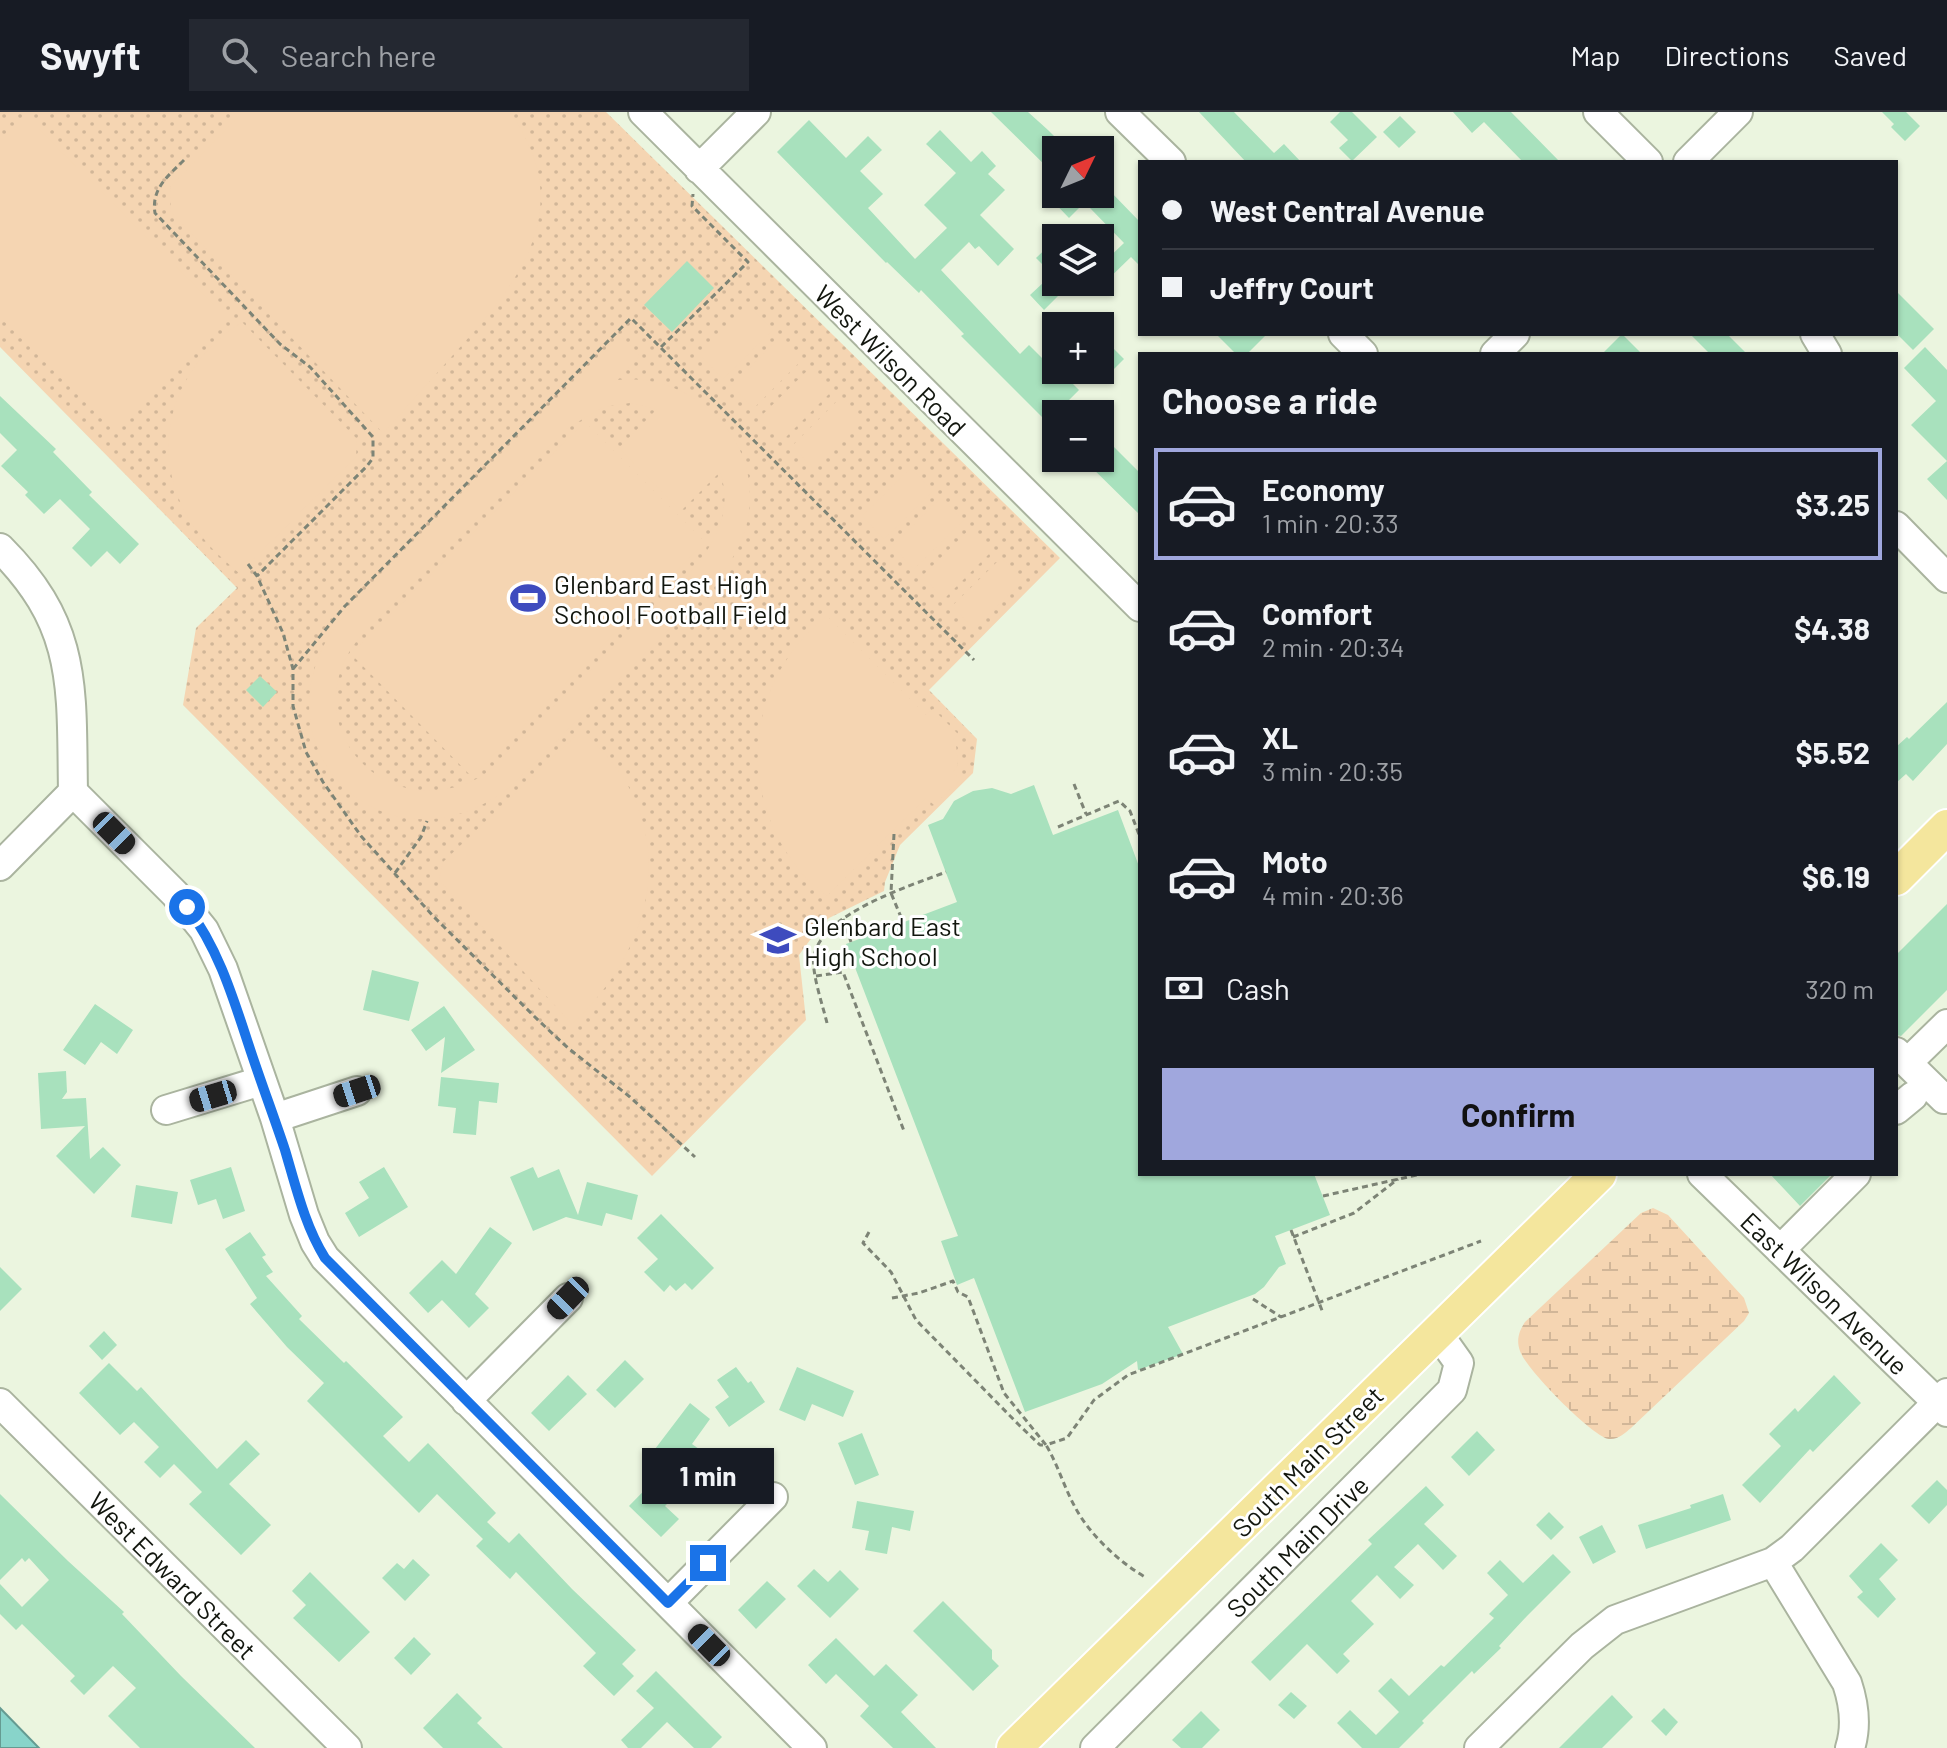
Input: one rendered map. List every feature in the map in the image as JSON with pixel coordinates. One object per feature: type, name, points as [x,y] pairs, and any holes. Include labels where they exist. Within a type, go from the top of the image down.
[{"type":"main road","points":[[1898,876],[1945,832]]},
{"type":"main road","name":"South Main Street","points":[[1014,1748],[1597,1176]]},
{"type":"street","name":"West Wilson Road","points":[[643,112],[697,178],[1138,605]]},
{"type":"street","points":[[697,178],[756,112]]},
{"type":"street","points":[[1120,112],[1169,160]]},
{"type":"street","points":[[1598,112],[1646,160]]},
{"type":"street","points":[[1690,160],[1738,112]]},
{"type":"street","points":[[1345,336],[1361,352]]},
{"type":"street","points":[[1497,352],[1513,336]]},
{"type":"street","points":[[1898,528],[1947,578]]},
{"type":"street","points":[[0,548],[35,586],[56,624],[64,649],[72,722],[73,792],[175,894],[204,930],[223,969],[275,1118],[304,1215],[325,1258],[812,1748]]},
{"type":"street","points":[[0,866],[73,792]]},
{"type":"street","points":[[1945,1098],[1902,1058],[1947,1024]]},
{"type":"street","points":[[166,1110],[261,1081]]},
{"type":"street","points":[[275,1118],[357,1091]]},
{"type":"street","name":"East Wilson Avenue","points":[[1707,1176],[1780,1250],[1944,1402]]},
{"type":"street","points":[[1780,1250],[1854,1176]]},
{"type":"street","points":[[466,1401],[568,1298]]},
{"type":"street","name":"South Main Drive","points":[[1095,1748],[1452,1390],[1459,1363],[1437,1332]]},
{"type":"street","points":[[1479,1748],[1582,1646],[1615,1620],[1773,1562],[1792,1548],[1944,1402]]},
{"type":"street","name":"West Edward Street","points":[[0,1403],[347,1748]]},
{"type":"street","points":[[668,1603],[773,1497]]},
{"type":"street","points":[[1773,1562],[1847,1683],[1854,1712],[1850,1748]]},
{"type":"path","points":[[184,160],[156,190],[153,203],[155,213],[280,344],[310,367],[373,437],[373,458],[367,466],[257,576]]},
{"type":"path","points":[[660,347],[748,262],[692,206],[697,178]]},
{"type":"path","points":[[293,669],[345,606],[631,318],[974,660]]},
{"type":"path","points":[[248,564],[257,576],[283,633],[293,669],[293,706],[306,752],[361,836],[433,916],[539,1021],[630,1097],[695,1157]]},
{"type":"path","points":[[1074,784],[1086,814]]},
{"type":"path","points":[[1058,827],[1119,801],[1130,811],[1138,832]]},
{"type":"path","points":[[395,873],[421,837],[427,821]]},
{"type":"path","points":[[894,834],[891,893],[903,922]]},
{"type":"path","points":[[827,1023],[813,960],[817,947],[843,919],[891,893],[946,872]]},
{"type":"path","points":[[843,919],[851,942]]},
{"type":"path","points":[[816,976],[843,972],[904,1131]]},
{"type":"path","points":[[1323,1196],[1412,1176]]},
{"type":"path","points":[[1293,1237],[1354,1213],[1398,1179]]},
{"type":"path","points":[[1291,1230],[1323,1313]]},
{"type":"path","points":[[869,1232],[863,1243],[891,1272],[916,1320],[1040,1445],[1067,1438],[1094,1400],[1128,1375],[1481,1241]]},
{"type":"path","points":[[892,1298],[919,1293],[953,1281],[958,1292],[968,1297],[1004,1393],[1046,1445],[1059,1467],[1074,1506],[1086,1523],[1130,1568],[1145,1577]]},
{"type":"path","points":[[1253,1299],[1281,1317]]},
{"type":"green space","name":"Glenbard East High School","points":[[0,112],[606,112],[1060,558],[929,690],[977,739],[973,773],[900,845],[884,891],[821,925],[799,955],[806,1020],[652,1176],[183,705],[196,628],[237,588],[0,347]]},
{"type":"green space","points":[[243,112],[510,112],[527,142],[535,161],[540,189],[539,216],[521,267],[471,335],[383,433],[171,212],[170,187]]},
{"type":"green space","points":[[27,117],[226,317],[113,430],[0,317],[0,144]]},
{"type":"green space","points":[[750,307],[773,330],[723,379],[701,356]]},
{"type":"green space","points":[[242,322],[357,439],[356,457],[239,573],[212,548],[189,519],[176,492],[170,464],[169,436],[174,410],[184,384],[218,340]]},
{"type":"green space","points":[[621,336],[640,356],[617,380],[642,380],[688,395],[708,408],[738,446],[747,469],[750,508],[740,545],[719,578],[513,784],[468,811],[423,819],[382,812],[348,790],[322,759],[310,719],[313,674],[335,626]],"holes":[[[630,403],[657,409],[619,448],[681,511],[720,472],[724,508],[712,542],[698,564],[484,775],[447,789],[412,789],[381,778],[357,757],[341,730],[336,698],[343,665],[365,631],[566,429],[603,407]]]},
{"type":"green space","points":[[781,337],[803,359],[754,408],[731,386]]},
{"type":"green space","points":[[811,367],[833,390],[784,439],[761,416]]},
{"type":"green space","points":[[841,397],[864,419],[814,469],[792,446]]},
{"type":"green space","name":"Glenbard East High School Football Field","points":[[585,422],[705,542],[472,777],[351,654]]},
{"type":"green space","points":[[911,468],[933,491],[884,539],[862,516]]},
{"type":"green space","points":[[941,498],[964,520],[914,569],[892,546]]},
{"type":"green space","points":[[971,528],[993,550],[944,599],[922,576]]},
{"type":"green space","points":[[1001,558],[1024,580],[974,629],[952,606]]},
{"type":"green space","points":[[827,616],[926,715],[933,709],[958,734],[952,741],[956,745],[958,765],[953,772],[960,780],[934,805],[926,798],[827,896],[800,871],[779,840],[765,806],[759,772],[759,738],[766,704],[779,672],[800,642]]},
{"type":"green space","points":[[582,730],[606,754],[626,782],[641,815],[648,847],[648,880],[643,912],[632,942],[616,972],[572,1024],[439,880],[443,862]]},
{"type":"green space","points":[[1653,1208],[1668,1215],[1744,1298],[1749,1313],[1631,1428],[1609,1439],[1589,1427],[1546,1386],[1520,1351],[1519,1336],[1525,1322],[1641,1213]]},
{"type":"water","points":[[0,1708],[39,1748],[0,1748]]},
{"type":"building","points":[[991,112],[1028,112],[1048,130],[1054,136],[1042,136],[1042,162]]},
{"type":"building","points":[[1199,112],[1234,112],[1274,153],[1284,144],[1299,160],[1244,160]]},
{"type":"building","points":[[1340,112],[1352,112],[1377,137],[1351,160],[1339,148],[1348,140],[1330,122]]},
{"type":"building","points":[[1453,112],[1511,112],[1558,160],[1521,160],[1484,122],[1472,133]]},
{"type":"building","points":[[1882,112],[1906,112],[1920,126],[1905,141]]},
{"type":"building","points":[[1400,116],[1416,132],[1399,148],[1383,132]]},
{"type":"building","points":[[809,120],[846,158],[868,136],[882,150],[860,171],[883,194],[868,208],[915,259],[947,228],[924,205],[956,173],[926,144],[940,130],[971,162],[982,151],[996,166],[988,174],[1005,190],[980,215],[1014,249],[998,266],[979,246],[975,249],[969,242],[941,270],[1020,354],[1029,345],[1042,358],[1042,384],[1073,384],[1079,390],[1069,400],[1042,400],[1042,417],[961,336],[964,334],[921,290],[919,293],[886,263],[777,152]]},
{"type":"building","points":[[1114,195],[1138,220],[1138,264],[1131,257],[1114,273],[1114,253],[1124,243],[1114,233],[1114,224],[1106,224],[1090,208],[1114,208]]},
{"type":"building","points":[[1059,208],[1079,208],[1069,218]]},
{"type":"building","points":[[687,261],[714,288],[672,332],[644,305]]},
{"type":"building","points":[[1042,284],[1042,296],[1058,296],[1044,310],[1030,295]]},
{"type":"building","points":[[1898,293],[1934,329],[1913,350],[1898,335]]},
{"type":"building","points":[[1218,336],[1265,336],[1249,352],[1234,352]]},
{"type":"building","points":[[1620,336],[1624,336],[1640,352],[1604,352]]},
{"type":"building","points":[[1692,336],[1729,336],[1745,352],[1708,352]]},
{"type":"building","points":[[1925,347],[1947,370],[1947,461],[1911,425],[1936,401],[1904,368]]},
{"type":"building","points":[[1114,349],[1124,359],[1114,369]]},
{"type":"building","points":[[0,396],[56,449],[53,452],[92,492],[89,495],[139,544],[120,564],[107,551],[91,567],[72,548],[90,529],[60,499],[44,514],[25,495],[28,492],[1,466],[17,450],[0,433]]},
{"type":"building","points":[[1114,447],[1138,471],[1138,513],[1096,472],[1114,472]]},
{"type":"building","points":[[1947,461],[1947,500],[1927,479]]},
{"type":"building","points":[[260,676],[277,692],[263,707],[246,690]]},
{"type":"building","points":[[1947,702],[1947,744],[1913,781],[1906,774],[1898,781],[1898,745],[1907,737],[1909,739]]},
{"type":"building","name":"Glenbard East High School","points":[[1034,785],[1053,835],[1118,810],[1138,864],[1138,1176],[1315,1176],[1330,1215],[1275,1236],[1286,1264],[1279,1267],[1255,1294],[1168,1327],[1183,1354],[1138,1370],[1137,1361],[1102,1384],[1025,1412],[974,1278],[957,1285],[941,1241],[958,1236],[846,944],[957,902],[928,825],[943,819],[954,801],[973,791],[992,788],[1011,794]]},
{"type":"building","points":[[1947,904],[1947,990],[1901,1036],[1898,1035],[1898,953]]},
{"type":"building","points":[[372,970],[419,982],[409,1021],[363,1010]]},
{"type":"building","points":[[95,1004],[133,1030],[117,1054],[101,1042],[85,1065],[63,1050]]},
{"type":"building","points":[[444,1006],[475,1050],[441,1073],[445,1037],[426,1051],[411,1030]]},
{"type":"building","points":[[66,1071],[67,1092],[62,1099],[86,1098],[90,1159],[103,1147],[121,1165],[94,1194],[56,1156],[85,1126],[41,1129],[38,1073]]},
{"type":"building","points":[[441,1077],[499,1083],[497,1103],[479,1101],[476,1135],[453,1133],[456,1108],[438,1106]]},
{"type":"building","points":[[231,1167],[245,1211],[223,1219],[216,1199],[198,1205],[190,1180]]},
{"type":"building","points":[[384,1167],[408,1207],[359,1237],[345,1213],[369,1198],[359,1182]]},
{"type":"building","points":[[533,1167],[538,1178],[559,1169],[578,1215],[587,1182],[638,1195],[632,1220],[606,1213],[602,1226],[566,1217],[533,1231],[510,1177]]},
{"type":"building","points":[[1772,1176],[1830,1176],[1800,1206]]},
{"type":"building","points":[[136,1185],[178,1192],[172,1224],[131,1217]]},
{"type":"building","points":[[661,1214],[714,1268],[692,1290],[685,1283],[676,1291],[670,1285],[664,1292],[644,1272],[658,1259],[637,1238]]},
{"type":"building","points":[[490,1227],[512,1243],[475,1294],[489,1308],[469,1328],[442,1300],[428,1313],[409,1293],[442,1260],[456,1274]]},
{"type":"building","points":[[250,1232],[266,1255],[262,1257],[273,1272],[266,1276],[302,1316],[299,1319],[403,1417],[383,1436],[409,1462],[428,1443],[496,1513],[487,1522],[509,1543],[519,1533],[636,1650],[622,1664],[634,1676],[614,1696],[583,1666],[596,1653],[516,1572],[510,1579],[476,1546],[483,1539],[437,1494],[419,1513],[307,1401],[324,1383],[250,1304],[257,1298],[225,1249]]},
{"type":"building","points":[[0,1267],[22,1289],[0,1311]]},
{"type":"building","points":[[104,1331],[117,1345],[102,1360],[89,1346]]},
{"type":"building","points":[[625,1360],[644,1379],[615,1408],[596,1390]]},
{"type":"building","points":[[109,1363],[137,1391],[141,1387],[217,1469],[246,1440],[260,1454],[229,1484],[271,1525],[241,1555],[189,1504],[202,1492],[174,1464],[160,1478],[144,1462],[159,1447],[134,1422],[120,1435],[79,1393]]},
{"type":"building","points":[[736,1367],[748,1383],[751,1381],[765,1402],[729,1427],[715,1407],[729,1397],[717,1380]]},
{"type":"building","points":[[797,1367],[854,1391],[843,1417],[812,1404],[805,1421],[779,1410]]},
{"type":"building","points":[[568,1375],[587,1394],[549,1431],[531,1413]]},
{"type":"building","points":[[1834,1375],[1861,1403],[1813,1452],[1810,1449],[1760,1503],[1742,1485],[1781,1446],[1769,1434],[1795,1408],[1798,1412]]},
{"type":"building","points":[[690,1403],[710,1419],[692,1444],[703,1452],[679,1484],[683,1488],[665,1506],[679,1519],[661,1537],[629,1506],[672,1462],[655,1449]]},
{"type":"building","points":[[1477,1431],[1495,1450],[1469,1476],[1451,1457]]},
{"type":"building","points":[[862,1433],[879,1475],[855,1485],[838,1443]]},
{"type":"building","points":[[1937,1480],[1947,1490],[1947,1505],[1929,1524],[1911,1506]]},
{"type":"building","points":[[1426,1486],[1444,1505],[1424,1524],[1457,1556],[1443,1570],[1418,1544],[1394,1567],[1414,1585],[1400,1599],[1377,1575],[1351,1601],[1374,1624],[1343,1654],[1350,1661],[1337,1674],[1307,1644],[1270,1681],[1251,1662],[1372,1544],[1368,1540]]},
{"type":"building","points":[[0,1494],[124,1612],[122,1614],[181,1676],[255,1748],[140,1748],[108,1716],[136,1688],[113,1666],[84,1695],[70,1681],[75,1676],[22,1624],[16,1630],[0,1614],[0,1584],[22,1607],[49,1580],[29,1558],[25,1562],[22,1558],[0,1580]]},
{"type":"building","points":[[1723,1494],[1731,1520],[1646,1549],[1638,1525]]},
{"type":"building","points":[[857,1501],[914,1511],[910,1531],[892,1527],[887,1554],[865,1550],[869,1531],[852,1528]]},
{"type":"building","points":[[1549,1512],[1564,1527],[1551,1540],[1536,1525]]},
{"type":"building","points":[[1602,1525],[1616,1552],[1593,1564],[1579,1537]]},
{"type":"building","points":[[1881,1543],[1898,1560],[1879,1579],[1896,1599],[1878,1618],[1857,1597],[1863,1592],[1849,1576]]},
{"type":"building","points":[[1553,1554],[1571,1572],[1499,1646],[1501,1648],[1474,1674],[1472,1671],[1399,1748],[1362,1748],[1337,1723],[1350,1710],[1376,1735],[1399,1712],[1378,1691],[1391,1678],[1409,1696],[1494,1618],[1489,1614],[1508,1595],[1487,1573],[1500,1560],[1523,1583]]},
{"type":"building","points":[[413,1559],[430,1575],[405,1601],[382,1578],[397,1563],[404,1569]]},
{"type":"building","points":[[814,1569],[828,1582],[840,1570],[859,1589],[830,1618],[797,1586]]},
{"type":"building","points":[[310,1572],[370,1632],[339,1662],[293,1618],[306,1605],[292,1591]]},
{"type":"building","points":[[767,1581],[786,1599],[756,1629],[738,1610]]},
{"type":"building","points":[[943,1601],[992,1650],[992,1659],[999,1666],[973,1691],[913,1631]]},
{"type":"building","points":[[414,1637],[431,1654],[411,1675],[394,1658]]},
{"type":"building","points":[[836,1638],[874,1676],[886,1664],[918,1695],[901,1712],[936,1748],[893,1748],[860,1716],[869,1706],[836,1674],[826,1684],[808,1665]]},
{"type":"building","points":[[656,1671],[722,1737],[711,1748],[694,1748],[667,1722],[641,1748],[628,1748],[621,1740],[654,1708],[636,1691]]},
{"type":"building","points":[[1291,1692],[1307,1706],[1294,1719],[1278,1705]]},
{"type":"building","points":[[457,1693],[482,1718],[477,1723],[503,1748],[443,1748],[423,1728]]},
{"type":"building","points":[[1612,1695],[1633,1717],[1602,1748],[1559,1748]]},
{"type":"building","points":[[1664,1708],[1678,1722],[1666,1736],[1651,1721]]},
{"type":"building","points":[[1201,1711],[1220,1730],[1202,1748],[1181,1748],[1172,1740]]},
{"type":"place","name":"Glenbard East High School Football Field","points":[[528,598]]},
{"type":"place","name":"Glenbard East High School","points":[[778,940]]},
{"type":"route","points":[[187,907],[204,930],[223,969],[275,1118],[304,1215],[325,1258],[668,1603],[708,1563]]}]
